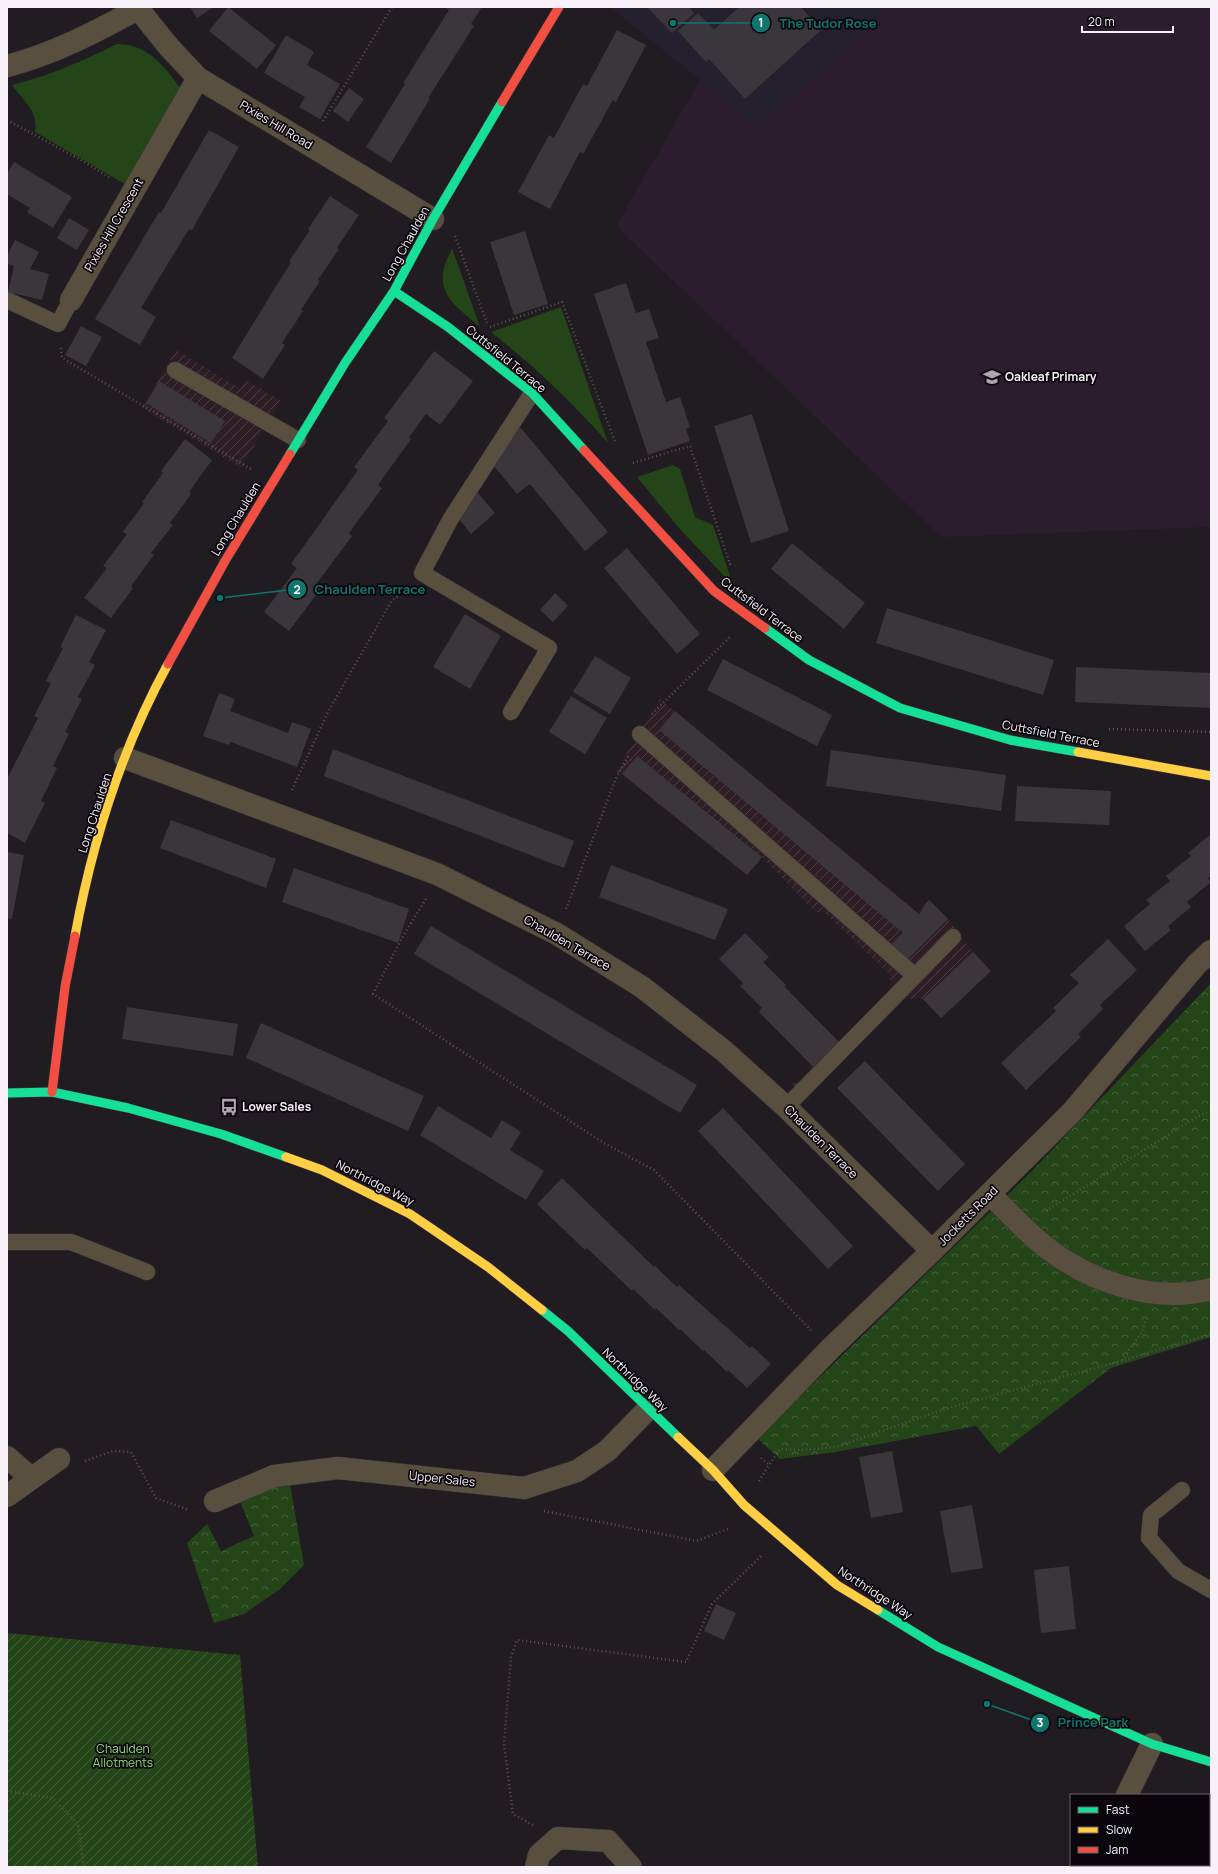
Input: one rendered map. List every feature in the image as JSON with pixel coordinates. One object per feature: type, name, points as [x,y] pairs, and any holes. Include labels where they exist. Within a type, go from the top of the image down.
[{"type":"street","name":"Long Chaulden","points":[[52,1092],[66,987],[81,902],[100,831],[125,758],[158,682],[225,561],[344,364],[394,291],[433,220],[559,7]]},
{"type":"street","name":"Pixies Hill Road","points":[[137,8],[168,46],[198,78],[433,220]]},
{"type":"street","points":[[7,66],[32,60],[78,41],[137,8]]},
{"type":"street","name":"Pixies Hill Crescent","points":[[71,300],[198,78]]},
{"type":"street","name":"Cuttsfield Terrace","points":[[394,291],[448,327],[532,393],[714,591],[809,660],[900,708],[1010,740],[1211,776]]},
{"type":"street","name":"Chaulden Terrace","points":[[125,758],[437,874],[557,934],[642,987],[724,1051],[786,1107],[932,1251]]},
{"type":"street","name":"Jocketts Road","points":[[713,1470],[830,1348],[932,1251],[1072,1112],[1196,965],[1211,951]]},
{"type":"street","name":"Northridge Way","points":[[7,1092],[52,1092],[128,1108],[221,1134],[322,1170],[410,1214],[488,1267],[568,1331],[713,1470],[744,1505],[837,1585],[938,1647],[1152,1744],[1211,1762]]},
{"type":"street","points":[[990,1194],[1036,1240],[1068,1264],[1113,1285],[1153,1293],[1200,1292],[1211,1289]]},
{"type":"street","name":"Upper Sales","points":[[215,1501],[274,1476],[338,1468],[524,1488],[577,1471],[607,1451],[648,1409]]},
{"type":"street","points":[[7,1457],[31,1478]]},
{"type":"street","points":[[7,1496],[59,1459]]},
{"type":"street","points":[[1127,1794],[1152,1744]]},
{"type":"street","points":[[536,1867],[539,1855],[558,1838],[608,1841],[631,1867]]},
{"type":"lane","points":[[7,300],[58,324]]},
{"type":"lane","name":"Pixies Hill Crescent","points":[[58,324],[71,300]]},
{"type":"lane","points":[[175,370],[298,440]]},
{"type":"lane","points":[[511,712],[549,648],[422,573],[450,520],[532,393]]},
{"type":"lane","points":[[640,734],[915,976]]},
{"type":"lane","points":[[786,1107],[953,937]]},
{"type":"lane","points":[[7,1242],[71,1242],[147,1272]]},
{"type":"lane","points":[[1182,1490],[1151,1515],[1149,1538],[1178,1571],[1211,1590]]},
{"type":"path","points":[[308,144],[392,7]]},
{"type":"path","points":[[7,120],[81,160],[133,192]]},
{"type":"path","points":[[454,235],[489,327]]},
{"type":"path","points":[[486,331],[489,327],[562,302],[616,443]]},
{"type":"path","points":[[58,324],[62,358],[242,464],[274,481]]},
{"type":"path","points":[[631,463],[690,446],[734,577],[714,591]]},
{"type":"path","points":[[280,816],[328,712],[391,602],[422,573]]},
{"type":"path","points":[[437,874],[426,900],[404,934],[373,994],[604,1143],[654,1170],[830,1348]]},
{"type":"path","points":[[1022,1226],[1200,1115],[1211,1111]]},
{"type":"path","points":[[1121,1361],[1142,1332],[1153,1293]]},
{"type":"path","points":[[524,1488],[531,1509],[697,1541],[730,1527],[780,1449],[801,1450],[836,1447],[948,1408],[1121,1361],[1211,1334]]},
{"type":"path","points":[[741,1441],[769,1465]]},
{"type":"path","points":[[59,1459],[86,1461],[113,1451],[130,1452],[156,1498],[193,1511],[215,1501]]},
{"type":"path","points":[[730,1527],[736,1532]]},
{"type":"path","points":[[558,1838],[513,1814],[504,1744],[511,1657],[517,1640],[686,1662],[712,1604],[762,1555],[756,1551]]},
{"type":"path","points":[[7,1791],[52,1798],[78,1824],[84,1867]]},
{"type":"shaded area","points":[[610,7],[889,7],[850,46],[758,127]]},
{"type":"shaded area","name":"Oakleaf Primary","points":[[889,7],[1211,7],[1211,527],[941,537],[616,226],[700,80],[758,127],[850,46]]},
{"type":"shaded area","points":[[176,350],[240,388],[246,380],[281,401],[241,468],[142,408]]},
{"type":"shaded area","points":[[660,699],[918,913],[929,900],[948,919],[973,952],[991,971],[941,1018],[923,999],[904,999],[809,1094],[809,1101],[791,1083],[800,1083],[890,990],[890,975],[824,912],[815,912],[762,857],[747,875],[622,774],[615,772]]},
{"type":"green space","points":[[117,44],[128,45],[146,52],[168,72],[181,89],[125,184],[35,132],[32,112],[12,85],[66,68]]},
{"type":"green space","points":[[452,248],[480,327],[454,304],[445,291],[443,271]]},
{"type":"green space","points":[[561,307],[608,443],[552,385],[523,358],[491,332]]},
{"type":"green space","points":[[673,465],[680,469],[695,517],[713,525],[730,576],[726,578],[678,527],[637,477]]},
{"type":"green space","points":[[1211,983],[1211,1337],[1111,1368],[999,1454],[976,1426],[836,1452],[780,1459],[757,1438],[1029,1174]]},
{"type":"green space","points":[[289,1478],[304,1565],[280,1589],[244,1614],[214,1623],[187,1543],[207,1524],[221,1551],[254,1536],[240,1501]]},
{"type":"green space","name":"Chaulden Allotments","points":[[7,1633],[240,1655],[258,1867],[7,1867]]},
{"type":"building","points":[[190,7],[214,7],[197,18]]},
{"type":"building","points":[[228,7],[276,45],[257,69],[209,31]]},
{"type":"building","points":[[444,7],[482,7],[471,24],[474,26],[428,98],[430,99],[391,163],[366,147],[405,84],[403,83],[449,10]]},
{"type":"building","points":[[647,7],[689,7],[694,13],[672,33]]},
{"type":"building","points":[[739,7],[801,7],[821,30],[745,99],[709,59],[706,62],[678,31],[698,13],[714,30]]},
{"type":"building","points":[[617,30],[646,45],[616,102],[613,100],[583,154],[580,152],[550,209],[518,192],[549,135],[554,138],[583,84],[587,86]]},
{"type":"building","points":[[286,35],[314,52],[307,65],[340,84],[320,119],[299,107],[305,97],[264,73]]},
{"type":"building","points":[[349,88],[364,99],[348,122],[333,111]]},
{"type":"building","points":[[209,130],[239,147],[192,230],[189,229],[141,308],[156,317],[140,345],[95,319],[159,212],[161,213]]},
{"type":"building","points":[[14,162],[72,197],[53,228],[27,212],[30,208],[7,194],[7,174]]},
{"type":"building","points":[[330,196],[359,215],[337,248],[339,249],[318,280],[320,281],[301,310],[303,311],[282,343],[285,345],[263,379],[232,358],[291,262],[289,261],[310,230],[308,229]]},
{"type":"building","points":[[69,218],[89,230],[77,250],[57,238]]},
{"type":"building","points":[[525,231],[548,304],[514,315],[490,242]]},
{"type":"building","points":[[15,240],[39,252],[30,269],[49,274],[42,300],[8,292],[14,266],[7,264],[7,256]]},
{"type":"building","points":[[626,283],[636,313],[649,309],[659,338],[646,342],[666,402],[680,397],[690,427],[686,429],[690,441],[648,455],[594,294]]},
{"type":"building","points":[[81,326],[102,337],[86,366],[65,355]]},
{"type":"building","points":[[434,351],[473,381],[440,425],[426,414],[409,437],[411,439],[378,485],[382,488],[349,533],[352,536],[317,583],[322,587],[289,631],[264,612],[297,568],[291,564],[358,470],[354,467],[388,421],[384,418]]},
{"type":"building","points":[[159,381],[225,421],[211,443],[146,403]]},
{"type":"building","points":[[752,414],[789,531],[751,543],[714,426]]},
{"type":"building","points":[[520,427],[608,532],[585,551],[530,484],[517,494],[493,465]]},
{"type":"building","points":[[185,439],[212,460],[189,492],[191,494],[170,523],[173,525],[151,553],[154,555],[131,586],[133,588],[111,618],[84,598],[107,568],[103,566],[127,534],[123,532],[163,473],[161,471]]},
{"type":"building","points":[[477,492],[495,513],[471,534],[459,519]]},
{"type":"building","points":[[792,543],[865,603],[844,629],[771,569]]},
{"type":"building","points":[[627,548],[700,634],[677,654],[604,568]]},
{"type":"building","points":[[555,593],[568,606],[553,622],[540,610]]},
{"type":"building","points":[[887,608],[1054,660],[1043,695],[876,643]]},
{"type":"building","points":[[465,614],[501,636],[470,689],[433,667]]},
{"type":"building","points":[[76,615],[106,630],[89,662],[95,665],[78,697],[82,699],[65,732],[69,734],[53,766],[57,768],[41,801],[45,803],[25,843],[7,833],[7,779],[38,718],[34,716],[51,683],[46,681],[63,648],[60,647]]},
{"type":"building","points":[[595,656],[631,678],[610,714],[573,692]]},
{"type":"building","points":[[723,659],[832,715],[817,746],[707,690]]},
{"type":"building","points":[[1076,667],[1211,673],[1211,708],[1075,702]]},
{"type":"building","points":[[219,693],[235,699],[230,711],[288,733],[292,722],[311,729],[297,767],[231,742],[229,745],[203,736]]},
{"type":"building","points":[[571,696],[607,718],[585,754],[549,732]]},
{"type":"building","points":[[675,711],[919,914],[929,900],[948,919],[904,963],[888,947],[903,933],[659,730]]},
{"type":"building","points":[[333,749],[574,841],[564,868],[324,776]]},
{"type":"building","points":[[831,750],[1006,775],[1001,811],[826,786]]},
{"type":"building","points":[[637,756],[762,857],[747,875],[622,774]]},
{"type":"building","points":[[1017,786],[1111,791],[1109,825],[1015,821]]},
{"type":"building","points":[[171,820],[276,859],[266,888],[160,848]]},
{"type":"building","points":[[1211,834],[1211,876],[1208,878],[1211,882],[1187,902],[1191,907],[1168,926],[1171,930],[1145,951],[1124,926],[1150,904],[1146,900],[1170,881],[1166,876],[1191,856],[1188,853]]},
{"type":"building","points":[[7,852],[24,855],[12,919],[7,918]]},
{"type":"building","points":[[611,865],[728,909],[715,940],[599,897]]},
{"type":"building","points":[[294,868],[409,909],[398,943],[282,902]]},
{"type":"building","points":[[431,926],[697,1085],[680,1113],[414,954]]},
{"type":"building","points":[[745,933],[769,957],[763,962],[786,985],[784,986],[839,1042],[813,1067],[759,1012],[762,1008],[740,986],[743,983],[719,959]]},
{"type":"building","points":[[1108,939],[1137,970],[1100,1005],[1103,1009],[1078,1034],[1081,1037],[1026,1090],[1001,1063],[1056,1011],[1053,1008],[1079,983],[1070,975]]},
{"type":"building","points":[[973,952],[991,971],[941,1018],[923,999]]},
{"type":"building","points":[[127,1007],[238,1024],[233,1056],[122,1039]]},
{"type":"building","points":[[261,1023],[424,1096],[408,1131],[246,1058]]},
{"type":"building","points":[[865,1061],[965,1164],[938,1191],[837,1088]]},
{"type":"building","points":[[438,1106],[491,1138],[502,1120],[521,1132],[510,1150],[544,1171],[526,1200],[420,1135]]},
{"type":"building","points":[[723,1108],[853,1246],[828,1269],[698,1131]]},
{"type":"building","points":[[562,1178],[654,1267],[655,1266],[677,1287],[679,1285],[750,1348],[752,1346],[771,1364],[747,1388],[728,1370],[727,1372],[704,1350],[703,1351],[680,1329],[679,1330],[656,1308],[655,1310],[633,1289],[632,1291],[587,1248],[585,1250],[537,1204]]},
{"type":"building","points":[[892,1451],[903,1512],[871,1518],[859,1457]]},
{"type":"building","points":[[972,1505],[983,1568],[951,1573],[940,1511]]},
{"type":"building","points":[[1069,1566],[1076,1629],[1041,1633],[1034,1570]]},
{"type":"building","points":[[716,1604],[736,1613],[724,1640],[704,1631]]},
{"type":"traffic: fast","points":[[290,454],[345,363],[394,291],[433,219],[502,102]]},
{"type":"traffic: fast","points":[[394,291],[448,327],[532,393],[584,450]]},
{"type":"traffic: fast","points":[[765,628],[809,660],[900,708],[1010,740],[1078,752]]},
{"type":"traffic: fast","points":[[7,1093],[52,1092],[128,1108],[221,1134],[286,1157]]},
{"type":"traffic: fast","points":[[542,1310],[568,1331],[678,1437]]},
{"type":"traffic: fast","points":[[878,1610],[938,1647],[1152,1744],[1211,1762]]},
{"type":"traffic: slow","points":[[75,936],[90,866],[111,797],[136,729],[168,664]]},
{"type":"traffic: slow","points":[[1078,752],[1211,776]]},
{"type":"traffic: slow","points":[[286,1157],[322,1170],[410,1214],[488,1267],[542,1310]]},
{"type":"traffic: slow","points":[[678,1437],[713,1470],[744,1505],[837,1585],[878,1610]]},
{"type":"traffic: jam","points":[[502,102],[559,7]]},
{"type":"traffic: jam","points":[[584,450],[714,591],[765,628]]},
{"type":"traffic: jam","points":[[168,664],[225,561],[290,454]]},
{"type":"traffic: jam","points":[[52,1092],[65,987],[75,936]]},
{"type":"place","name":"The Tudor Rose","points":[[673,23]]},
{"type":"place","name":"Oakleaf Primary","points":[[992,377]]},
{"type":"place","name":"Chaulden Terrace","points":[[220,598]]},
{"type":"place","name":"Lower Sales","points":[[229,1107]]},
{"type":"place","name":"Prince Park","points":[[987,1704]]}]
